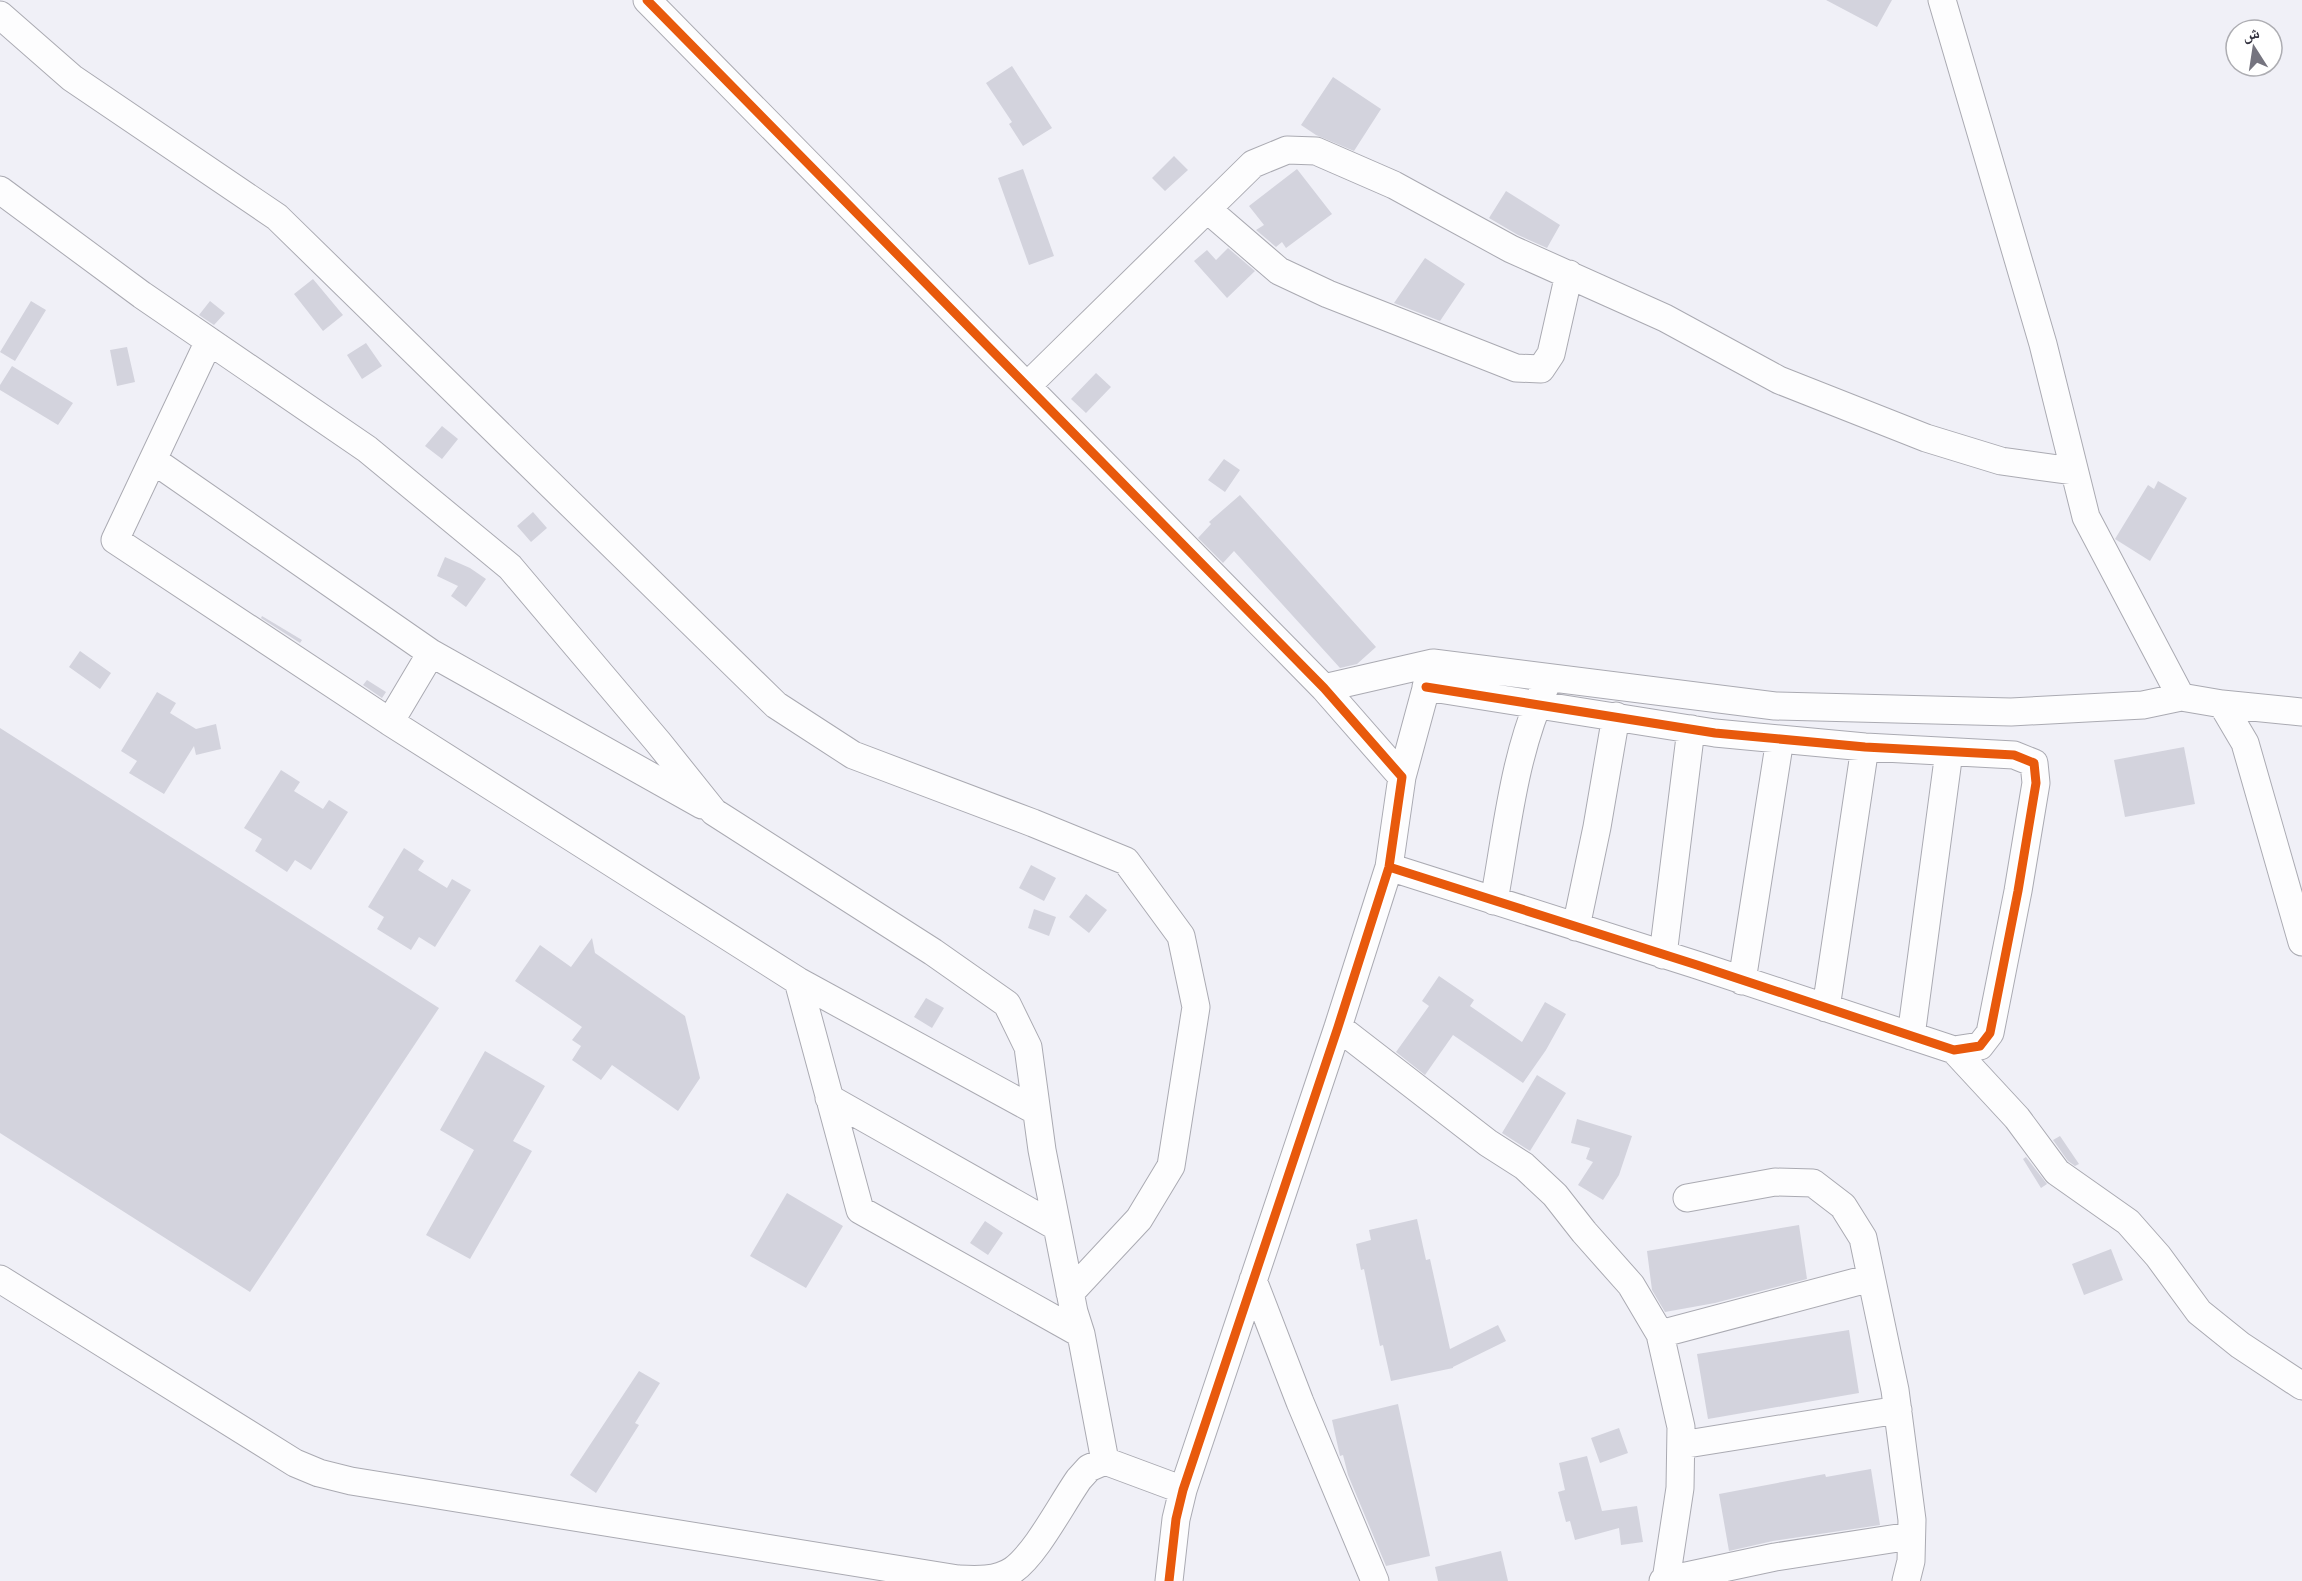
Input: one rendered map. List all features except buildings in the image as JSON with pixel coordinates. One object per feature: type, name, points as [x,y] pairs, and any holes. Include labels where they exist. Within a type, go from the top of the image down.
[{"type":"street","points":[[647,0],[1324,688],[1402,777]]},
{"type":"street","points":[[1942,0],[2043,344],[2086,517],[2181,698]]},
{"type":"street","points":[[0,15],[72,78],[277,217],[776,705],[853,755],[1126,861],[1181,936],[1196,1007],[1171,1166],[1139,1219],[1070,1293]]},
{"type":"street","points":[[1027,387],[1253,164],[1287,150],[1316,151],[1394,185],[1511,249],[1665,318],[1779,380],[1926,438],[2001,461],[2073,471]]},
{"type":"street","points":[[0,190],[141,295],[367,449],[510,567],[714,812]]},
{"type":"street","points":[[1207,209],[1279,271],[1328,294],[1516,368],[1541,369],[1551,354],[1569,274]]},
{"type":"street","points":[[209,341],[115,540],[390,722],[798,981],[1036,1111]]},
{"type":"street","points":[[153,460],[431,653],[714,812],[933,952],[1007,1004],[1028,1047],[1036,1111],[1057,1227],[1081,1334],[1105,1461]]},
{"type":"street","points":[[390,722],[431,653]]},
{"type":"street","points":[[1324,688],[1430,675],[1549,678],[1775,706],[2011,712],[2143,705],[2181,698],[2302,712]]},
{"type":"street","points":[[1389,867],[1954,1050],[1980,1046],[1990,1033],[2018,891],[2036,783],[2034,764],[2014,755],[1865,747],[1691,729],[1538,703],[1430,675]]},
{"type":"street","points":[[1169,1581],[1176,1519],[1183,1490],[1338,1027],[1389,867],[1402,777],[1430,675]]},
{"type":"street","points":[[1494,901],[1516,779],[1533,714],[1549,678]]},
{"type":"street","points":[[2222,704],[2245,743],[2302,942]]},
{"type":"street","points":[[1576,927],[1597,827],[1616,716]]},
{"type":"street","points":[[1663,955],[1691,729]]},
{"type":"street","points":[[1742,981],[1780,739]]},
{"type":"street","points":[[1826,1008],[1865,747]]},
{"type":"street","points":[[1911,1036],[1949,752]]},
{"type":"street","points":[[798,981],[860,1210],[1081,1334]]},
{"type":"street","points":[[1338,1027],[1488,1143],[1524,1166],[1555,1195],[1630,1285],[1660,1334],[1681,1427],[1680,1488],[1664,1581],[1775,1557],[1911,1536]]},
{"type":"street","points":[[1954,1050],[2017,1118],[2057,1172],[2128,1222],[2158,1256],[2199,1312],[2240,1345],[2302,1386]]},
{"type":"street","points":[[829,1098],[1057,1227]]},
{"type":"street","points":[[1687,1197],[1775,1182],[1813,1183],[1843,1206],[1863,1238],[1898,1410],[1912,1520],[1911,1561],[1906,1581]]},
{"type":"street","points":[[1660,1334],[1872,1278]]},
{"type":"street","points":[[0,1279],[295,1463],[319,1473],[351,1481],[958,1579],[985,1580],[1012,1571],[1029,1554],[1079,1479],[1089,1468],[1105,1461],[1183,1490]]},
{"type":"street","points":[[1253,1280],[1300,1402],[1375,1581]]},
{"type":"street","points":[[1681,1444],[1898,1410]]},
{"type":"cycle path","points":[[647,0],[1324,688],[1402,777],[1389,867],[1338,1027],[1183,1490],[1176,1519],[1169,1581]]},
{"type":"cycle path","points":[[1389,867],[1954,1050],[1980,1046],[1990,1033],[2018,891],[2036,783],[2034,763],[2014,755],[1865,747],[1715,733],[1426,687]]}]
